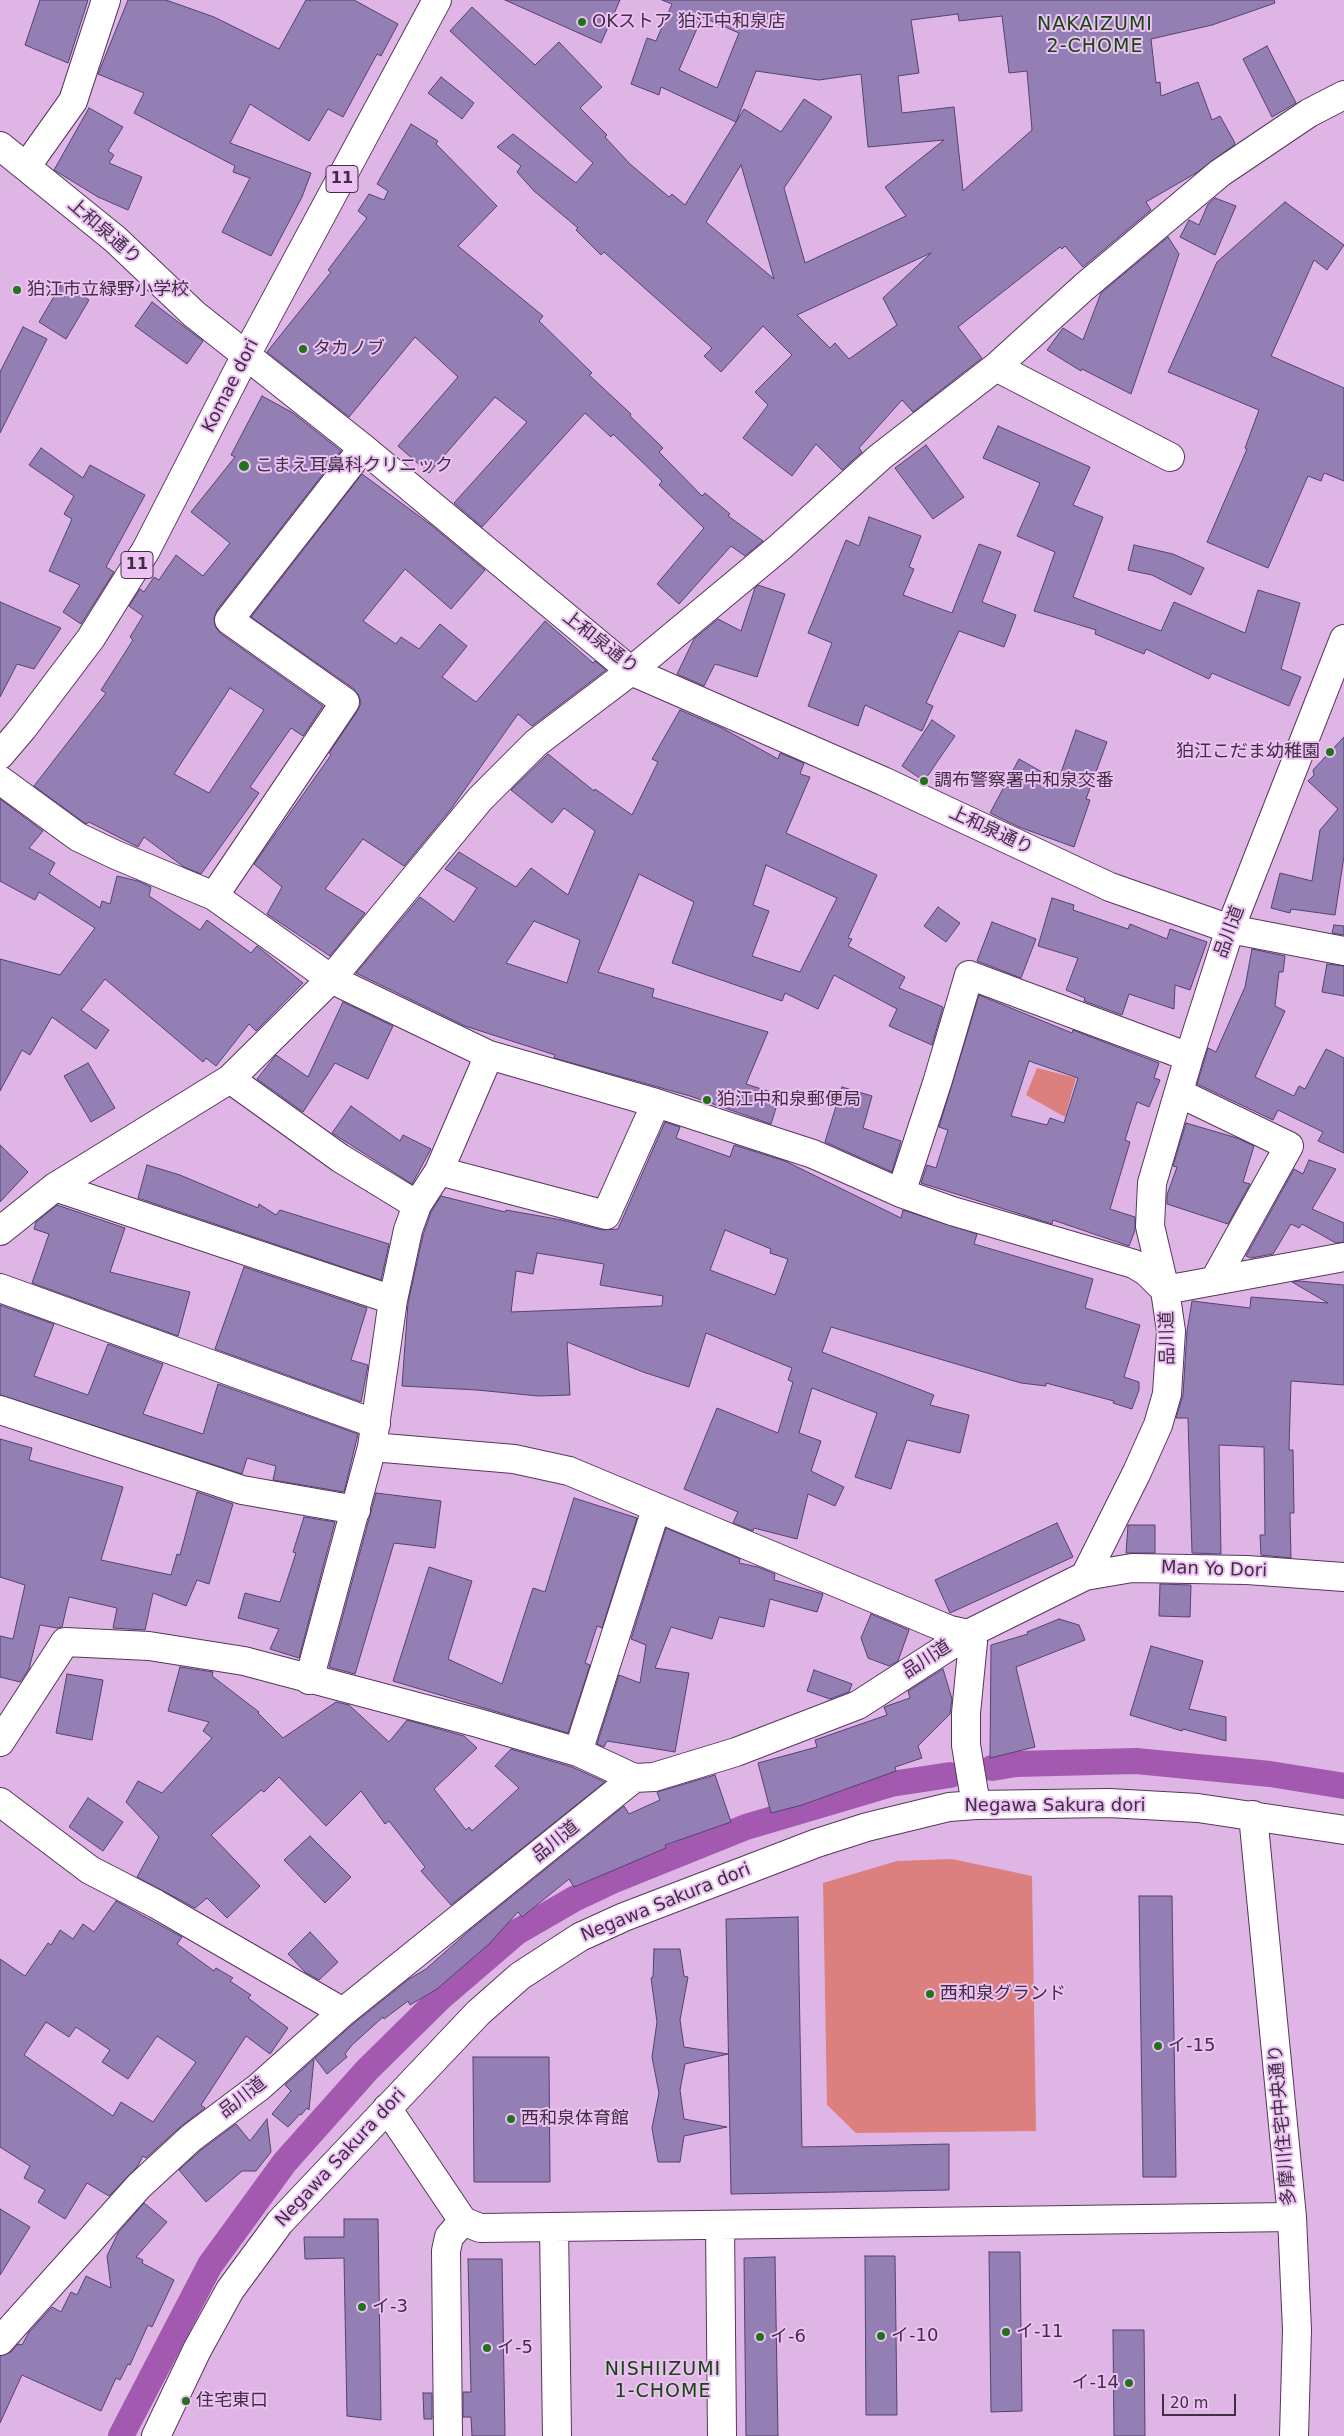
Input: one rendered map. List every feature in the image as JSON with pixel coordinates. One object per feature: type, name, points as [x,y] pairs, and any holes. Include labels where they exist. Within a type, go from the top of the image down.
[{"type":"street","points":[[26,168],[73,101],[106,0]]},
{"type":"street","name":"Komae dori","points":[[0,755],[58,684],[121,592],[171,504],[245,357],[438,0]]},
{"type":"street","points":[[0,1231],[55,1187],[230,1079],[331,978],[480,799],[536,743],[630,671],[780,547],[880,457],[996,367],[1084,287],[1220,173],[1309,113],[1344,95]]},
{"type":"street","name":"上和泉通り","points":[[0,146],[115,239],[194,314],[245,357],[363,448],[630,671],[883,781],[1110,887],[1230,929],[1344,951]]},
{"type":"street","points":[[996,367],[1170,457]]},
{"type":"street","points":[[214,896],[345,702],[229,620],[363,448]]},
{"type":"street","name":"品川道","points":[[0,2341],[139,2186],[191,2138],[258,2087],[343,2012],[634,1778],[654,1777],[736,1752],[858,1705],[968,1634],[1085,1576],[1137,1472],[1158,1425],[1168,1394],[1171,1331],[1165,1290],[1150,1226],[1152,1183],[1189,1057],[1230,929],[1344,640]]},
{"type":"street","points":[[0,780],[78,837],[116,856],[214,896],[331,978],[489,1055],[656,1103],[813,1154],[901,1193],[952,1211],[1134,1264],[1147,1272],[1165,1290],[1344,1257]]},
{"type":"street","points":[[901,1193],[937,1083],[968,975],[1189,1057]]},
{"type":"street","points":[[309,1680],[356,1510],[374,1435],[393,1300],[408,1230],[417,1205],[439,1171],[489,1055]]},
{"type":"street","points":[[230,1079],[340,1158],[417,1205]]},
{"type":"street","points":[[1179,1093],[1289,1146],[1214,1281]]},
{"type":"street","points":[[439,1171],[606,1215],[656,1103]]},
{"type":"street","points":[[55,1187],[393,1300]]},
{"type":"street","points":[[0,1288],[374,1435],[514,1458],[569,1471],[950,1630],[968,1634],[973,1642],[966,1713],[966,1745],[976,1805]]},
{"type":"street","points":[[0,1410],[242,1490],[356,1510]]},
{"type":"street","points":[[578,1752],[656,1508]]},
{"type":"street","name":"Man Yo Dori","points":[[1085,1576],[1132,1568],[1247,1570],[1344,1577]]},
{"type":"street","points":[[0,1742],[65,1642],[149,1646],[244,1661],[309,1680],[478,1723],[578,1752],[634,1778]]},
{"type":"street","points":[[0,1802],[90,1870],[156,1904],[343,2012]]},
{"type":"street","name":"Negawa Sakura dori","points":[[156,2436],[197,2350],[230,2290],[280,2222],[478,2013],[520,1976],[580,1937],[624,1917],[817,1843],[916,1814],[976,1805],[1109,1803],[1198,1808],[1344,1830]]},
{"type":"street","name":"多摩川住宅中央通り","points":[[1253,1815],[1292,2217],[1297,2330],[1294,2436]]},
{"type":"street","points":[[387,2108],[462,2221],[480,2228],[1292,2217]]},
{"type":"street","points":[[448,2436],[446,2251],[449,2237],[462,2221]]},
{"type":"street","points":[[720,2225],[722,2436]]},
{"type":"street","points":[[554,2227],[557,2436]]},
{"type":"shaded area","points":[[1037,1068],[1076,1078],[1065,1117],[1026,1095]]},
{"type":"shaded area","name":"西和泉グランド","points":[[952,1859],[1032,1876],[1036,2131],[856,2133],[827,2105],[823,1883],[897,1861]]},
{"type":"building","points":[[40,0],[88,0],[68,63],[25,45]]},
{"type":"building","points":[[128,0],[166,0],[214,17],[279,49],[306,0],[354,0],[398,24],[381,56],[377,54],[343,117],[328,109],[309,141],[250,104],[230,143],[311,173],[302,197],[271,256],[222,232],[250,178],[233,172],[235,166],[134,113],[144,93],[98,74]]},
{"type":"building","name":"OKストア 狛江中和泉店","points":[[505,0],[620,0],[601,43]]},
{"type":"building","points":[[662,0],[1274,0],[1275,3],[1212,25],[1151,39],[1156,83],[1160,82],[1161,96],[1198,82],[1212,120],[1220,116],[1235,143],[1234,145],[1196,173],[1146,202],[1151,210],[1083,267],[1065,246],[1062,249],[1060,247],[958,327],[982,358],[913,412],[902,400],[859,448],[862,452],[842,470],[816,444],[792,476],[743,438],[768,405],[755,392],[792,355],[763,326],[721,372],[704,356],[712,348],[604,252],[601,255],[576,230],[578,228],[534,191],[517,172],[521,166],[497,147],[513,134],[576,183],[593,163],[450,31],[472,7],[535,65],[559,42],[602,87],[580,108],[607,135],[605,137],[630,164],[669,197],[672,194],[685,205],[736,122],[661,87],[659,95],[631,84],[647,38],[656,41],[672,4]],"holes":[[[958,14],[959,21],[1002,16],[1009,73],[1027,71],[1032,130],[963,191],[954,107],[902,113],[898,76],[919,73],[911,20]],[[702,17],[739,33],[717,88],[679,70]],[[756,71],[819,80],[861,74],[868,147],[944,140],[885,187],[906,216],[805,263],[784,188],[832,117],[804,99],[781,132],[744,109],[736,122]],[[741,165],[774,279],[706,222]],[[931,253],[883,298],[897,325],[849,359],[835,343],[830,348],[797,315]]]},
{"type":"building","points":[[1267,46],[1296,103],[1272,117],[1243,59]]},
{"type":"building","points":[[441,77],[474,103],[462,119],[428,93]]},
{"type":"building","points":[[89,108],[123,127],[108,151],[114,155],[109,163],[142,177],[128,210],[98,197],[54,170]]},
{"type":"building","points":[[411,124],[438,141],[436,144],[497,206],[458,246],[543,316],[539,321],[592,373],[589,375],[631,414],[630,416],[663,448],[659,452],[702,496],[705,493],[730,514],[728,516],[763,541],[745,556],[731,546],[679,604],[657,584],[704,528],[659,485],[662,481],[613,434],[611,437],[585,413],[482,527],[454,503],[527,422],[495,397],[429,473],[398,446],[458,377],[415,337],[349,417],[267,352],[331,272],[328,270],[367,218],[358,211],[369,194],[384,200],[388,191],[377,184]]},
{"type":"building","points":[[1215,198],[1236,206],[1215,255],[1180,237],[1189,220],[1199,225],[1208,204]]},
{"type":"building","points":[[1285,202],[1344,245],[1327,270],[1314,260],[1271,356],[1344,388],[1344,481],[1324,473],[1321,481],[1308,476],[1268,568],[1207,542],[1247,449],[1245,448],[1259,410],[1168,372],[1217,262]]},
{"type":"building","points":[[1168,237],[1179,254],[1131,394],[1082,369],[1081,371],[1047,350],[1063,328],[1083,340],[1101,293]]},
{"type":"building","points":[[62,283],[89,300],[66,339],[39,322]]},
{"type":"building","points":[[152,302],[203,341],[187,364],[135,326]]},
{"type":"building","points":[[23,327],[47,339],[0,433],[0,372]]},
{"type":"building","points":[[262,396],[293,413],[341,451],[217,610],[214,618],[215,626],[220,633],[323,706],[303,736],[291,728],[250,787],[259,793],[201,874],[184,867],[144,837],[138,847],[89,822],[86,824],[34,786],[106,693],[101,690],[133,640],[130,637],[143,616],[129,606],[140,589],[144,592],[154,577],[159,580],[176,555],[203,576],[230,543],[191,512],[235,457],[231,455]],"holes":[[[230,688],[264,710],[209,793],[174,774]]]},
{"type":"building","points":[[998,426],[1090,467],[1073,505],[1103,517],[1073,597],[1161,631],[1174,602],[1245,633],[1258,590],[1300,603],[1281,669],[1301,677],[1289,706],[1212,673],[1209,679],[1146,649],[1144,654],[1095,634],[1096,630],[1034,611],[1055,552],[1017,536],[1040,483],[983,458]]},
{"type":"building","points":[[926,445],[964,497],[933,519],[895,468]]},
{"type":"building","points":[[41,448],[83,478],[90,465],[145,495],[106,567],[114,572],[81,624],[63,612],[80,585],[49,571],[72,519],[64,514],[74,496],[29,465]]},
{"type":"building","points":[[362,474],[431,525],[485,570],[451,609],[405,569],[363,621],[396,644],[401,637],[419,649],[440,624],[467,646],[442,677],[476,702],[545,621],[593,663],[595,661],[606,670],[532,726],[518,714],[451,809],[404,866],[363,839],[325,889],[365,913],[330,956],[267,914],[282,887],[254,864],[331,755],[329,753],[361,703],[354,689],[251,617]]},
{"type":"building","points":[[869,517],[921,536],[909,567],[914,569],[903,595],[952,613],[979,544],[1001,552],[982,602],[1016,615],[1004,647],[959,631],[926,703],[933,706],[922,731],[865,705],[858,726],[808,706],[832,643],[808,633],[846,540],[859,546]]},
{"type":"building","points":[[1134,545],[1173,554],[1204,568],[1191,595],[1152,575],[1128,570]]},
{"type":"building","points":[[758,585],[785,594],[757,677],[715,664],[704,686],[677,674],[694,639],[718,619],[741,631],[755,588]]},
{"type":"building","points":[[0,602],[61,628],[34,669],[17,664],[0,697]]},
{"type":"building","points":[[680,710],[722,728],[778,759],[780,753],[804,763],[800,774],[810,777],[786,833],[877,875],[848,938],[852,939],[848,946],[905,977],[899,988],[943,1007],[932,1045],[889,1026],[897,1009],[834,975],[818,1009],[785,993],[782,1001],[672,963],[694,902],[639,874],[598,972],[654,989],[652,997],[768,1032],[746,1084],[780,1095],[771,1124],[690,1096],[554,1058],[555,1055],[465,1026],[356,973],[420,897],[454,922],[477,888],[445,869],[459,852],[516,887],[531,868],[568,895],[595,831],[564,808],[552,823],[511,790],[548,754],[594,791],[595,789],[632,815],[658,762],[652,759]],"holes":[[[766,865],[837,898],[800,972],[752,956],[769,911],[753,905]],[[534,921],[580,940],[567,983],[506,963]]]},
{"type":"building","points":[[932,720],[955,736],[924,781],[902,766]]},
{"type":"building","points":[[1076,730],[1107,742],[1086,799],[1090,800],[1074,847],[1019,827],[990,813],[1019,759],[1058,781]]},
{"type":"building","points":[[1344,737],[1344,856],[1335,915],[1291,909],[1290,913],[1271,908],[1280,873],[1312,881],[1320,830],[1338,809],[1308,781],[1314,775],[1313,770]]},
{"type":"building","points":[[0,799],[43,831],[29,848],[55,863],[49,874],[100,908],[102,901],[110,904],[117,876],[138,881],[151,887],[149,896],[200,930],[207,920],[251,953],[257,946],[303,983],[256,1031],[249,1024],[216,1066],[206,1058],[203,1062],[105,979],[81,1010],[109,1030],[96,1049],[52,1017],[30,1055],[22,1050],[0,1091],[0,959],[60,975],[95,928],[39,892],[35,900],[0,881]]},
{"type":"building","points":[[1052,898],[1074,905],[1073,910],[1128,929],[1130,924],[1167,939],[1170,929],[1207,942],[1190,990],[1175,985],[1174,1009],[1129,994],[1122,1015],[1084,1001],[1085,998],[1066,990],[1078,958],[1038,946]]},
{"type":"building","points":[[938,907],[960,923],[946,942],[924,926]]},
{"type":"building","points":[[992,922],[1036,939],[1021,978],[977,961]]},
{"type":"building","points":[[1334,925],[1344,926],[1344,935],[1332,933]]},
{"type":"building","points":[[1252,949],[1285,956],[1283,972],[1279,972],[1275,1006],[1285,1011],[1255,1077],[1294,1096],[1299,1086],[1305,1089],[1326,1049],[1344,1058],[1344,1153],[1318,1141],[1323,1132],[1278,1110],[1273,1120],[1197,1084],[1208,1048],[1216,1052],[1245,987]]},
{"type":"building","points":[[1327,964],[1344,966],[1344,996],[1322,992]]},
{"type":"building","points":[[979,995],[1072,1033],[1073,1030],[1159,1063],[1154,1078],[1160,1080],[1149,1107],[1137,1102],[1125,1140],[1130,1142],[1110,1209],[1135,1217],[1135,1230],[1129,1246],[1053,1220],[1052,1224],[921,1183],[927,1165],[936,1168],[948,1130],[939,1127]],"holes":[[[1029,1061],[1078,1078],[1064,1123],[1050,1118],[1047,1125],[1011,1116]]]},
{"type":"building","points":[[343,1002],[393,1026],[368,1079],[335,1063],[303,1112],[257,1079],[276,1055],[308,1077]]},
{"type":"building","points":[[88,1063],[115,1108],[91,1122],[64,1076]]},
{"type":"building","points":[[842,1087],[872,1096],[863,1128],[901,1141],[892,1172],[825,1142]]},
{"type":"building","points":[[351,1106],[400,1141],[403,1135],[431,1149],[412,1184],[332,1133]]},
{"type":"building","points":[[665,1122],[680,1127],[676,1138],[730,1157],[734,1145],[785,1161],[901,1218],[903,1210],[977,1234],[974,1244],[1093,1279],[1085,1308],[1140,1325],[1124,1377],[1139,1382],[1139,1390],[1132,1409],[1113,1403],[1114,1401],[1046,1383],[1046,1386],[1021,1383],[831,1327],[822,1352],[934,1395],[930,1405],[969,1415],[960,1453],[907,1440],[891,1489],[855,1477],[877,1413],[812,1388],[799,1433],[821,1441],[811,1471],[844,1487],[835,1506],[808,1494],[797,1539],[754,1528],[753,1531],[733,1523],[738,1512],[684,1489],[717,1408],[778,1433],[793,1382],[788,1380],[792,1368],[706,1333],[689,1387],[643,1372],[567,1342],[570,1395],[538,1396],[477,1390],[402,1386],[408,1303],[423,1235],[431,1212],[441,1196],[505,1212],[506,1210],[562,1220],[602,1230],[618,1229]],"holes":[[[725,1230],[771,1249],[770,1253],[788,1259],[775,1295],[710,1270]],[[537,1253],[604,1264],[600,1285],[663,1296],[662,1306],[511,1312],[516,1271],[533,1274]]]},
{"type":"building","points":[[1186,1123],[1237,1138],[1254,1146],[1243,1182],[1250,1184],[1228,1224],[1167,1204],[1167,1195],[1177,1167],[1173,1166]]},
{"type":"building","points":[[0,1145],[28,1172],[0,1202]]},
{"type":"building","points":[[1309,1160],[1336,1169],[1312,1209],[1344,1223],[1344,1242],[1336,1243],[1302,1224],[1299,1228],[1291,1224],[1273,1254],[1251,1258],[1246,1256],[1294,1169],[1303,1174]]},
{"type":"building","points":[[147,1165],[180,1175],[258,1208],[259,1204],[276,1215],[280,1210],[389,1244],[381,1280],[138,1198]]},
{"type":"building","points":[[57,1205],[125,1228],[110,1272],[190,1292],[178,1336],[32,1283],[49,1234],[34,1229],[36,1222]]},
{"type":"building","points":[[244,1267],[367,1308],[351,1360],[368,1365],[361,1402],[215,1349]]},
{"type":"building","points":[[1292,1282],[1344,1285],[1344,1385],[1291,1381],[1289,1450],[1293,1450],[1294,1513],[1290,1513],[1291,1558],[1261,1555],[1260,1535],[1265,1535],[1264,1447],[1219,1445],[1221,1554],[1192,1553],[1188,1418],[1176,1418],[1183,1395],[1187,1331],[1192,1301],[1250,1308],[1251,1297],[1328,1303]]},
{"type":"building","points":[[0,1305],[54,1324],[34,1376],[88,1395],[108,1344],[163,1364],[143,1414],[203,1434],[218,1384],[358,1434],[344,1492],[273,1480],[276,1466],[247,1458],[242,1474],[0,1395]]},
{"type":"building","points":[[0,1439],[32,1448],[29,1460],[123,1487],[101,1560],[171,1575],[177,1554],[180,1555],[197,1492],[233,1504],[209,1584],[197,1580],[186,1606],[153,1593],[145,1630],[113,1628],[117,1608],[69,1597],[62,1627],[40,1625],[29,1669],[20,1682],[0,1677],[0,1636],[13,1639],[25,1585],[0,1577]]},
{"type":"building","points":[[376,1493],[441,1501],[435,1548],[394,1543],[355,1674],[329,1667]]},
{"type":"building","points":[[574,1498],[637,1518],[602,1628],[597,1626],[585,1663],[590,1665],[568,1733],[393,1681],[429,1567],[472,1581],[448,1659],[502,1684],[533,1588],[545,1592]]},
{"type":"building","points":[[304,1517],[335,1522],[299,1658],[270,1649],[279,1629],[238,1618],[245,1593],[280,1602],[296,1553],[293,1552]]},
{"type":"building","points":[[1057,1523],[1073,1557],[950,1613],[935,1580]]},
{"type":"building","points":[[1128,1525],[1155,1525],[1155,1553],[1126,1553]]},
{"type":"building","points":[[666,1528],[740,1559],[739,1563],[758,1567],[775,1574],[774,1580],[823,1594],[817,1612],[770,1599],[764,1627],[719,1617],[712,1639],[671,1627],[655,1668],[689,1673],[675,1752],[607,1741],[604,1747],[597,1744],[619,1675],[640,1683],[646,1645],[631,1639]]},
{"type":"building","points":[[1160,1584],[1191,1585],[1190,1617],[1159,1616]]},
{"type":"building","points":[[871,1614],[909,1630],[898,1661],[889,1666],[868,1658],[861,1638]]},
{"type":"building","points":[[1059,1619],[1079,1625],[1085,1640],[1016,1667],[1035,1747],[990,1758],[991,1645],[1028,1634],[1027,1632]]},
{"type":"building","points":[[1151,1646],[1203,1661],[1189,1709],[1226,1717],[1226,1741],[1183,1729],[1182,1731],[1130,1715]]},
{"type":"building","points":[[180,1667],[213,1672],[212,1676],[259,1712],[283,1738],[336,1702],[349,1705],[389,1742],[407,1720],[464,1736],[477,1748],[434,1789],[466,1830],[469,1827],[472,1831],[519,1788],[495,1766],[511,1749],[572,1767],[605,1782],[451,1905],[421,1871],[425,1867],[389,1821],[385,1824],[361,1791],[326,1826],[279,1777],[264,1792],[261,1790],[211,1835],[260,1886],[227,1918],[207,1898],[195,1908],[137,1877],[159,1837],[126,1802],[138,1781],[162,1793],[212,1738],[203,1731],[209,1722],[168,1711]]},
{"type":"building","points":[[943,1669],[952,1699],[950,1714],[918,1746],[922,1758],[895,1767],[896,1771],[802,1805],[771,1813],[758,1763],[817,1747],[815,1740],[887,1715],[884,1707],[910,1698],[908,1691]]},
{"type":"building","points":[[814,1670],[852,1684],[849,1692],[830,1699],[807,1691]]},
{"type":"building","points":[[67,1674],[103,1680],[92,1740],[56,1733]]},
{"type":"building","points":[[715,1775],[731,1822],[665,1845],[666,1848],[574,1887],[569,1879],[522,1917],[518,1912],[489,1944],[437,1989],[410,2005],[408,2001],[384,2019],[383,2017],[352,2045],[345,2054],[347,2057],[327,2074],[315,2058],[353,2024],[409,1979],[426,1969],[470,1930],[624,1806],[629,1814],[660,1800],[657,1792]]},
{"type":"building","points":[[88,1798],[123,1822],[103,1851],[69,1827]]},
{"type":"building","points":[[310,1836],[351,1877],[325,1903],[284,1860]]},
{"type":"building","name":"イ-15","points":[[1139,1896],[1172,1896],[1176,2177],[1143,2177]]},
{"type":"building","points":[[116,1901],[182,1937],[177,1944],[214,1971],[216,1968],[233,1978],[230,1981],[251,1995],[248,1998],[288,2028],[270,2054],[246,2036],[201,2105],[205,2108],[180,2127],[146,2158],[143,2156],[137,2167],[109,2196],[87,2183],[65,2219],[38,2202],[45,2190],[24,2178],[30,2166],[0,2147],[0,1959],[25,1976],[48,1943],[51,1945],[60,1930],[73,1939],[83,1924],[94,1932]],"holes":[[[46,2022],[69,2037],[76,2027],[110,2050],[102,2062],[128,2079],[157,2036],[196,2062],[153,2122],[121,2102],[113,2116],[24,2055]]]},
{"type":"building","points":[[798,1917],[802,2147],[949,2144],[949,2190],[731,2194],[726,1919]]},
{"type":"building","points":[[310,1932],[338,1962],[319,1980],[305,1972],[288,1954]]},
{"type":"building","points":[[654,1949],[680,1949],[684,1976],[688,1977],[680,2020],[684,2047],[728,2054],[685,2064],[680,2090],[684,2119],[727,2127],[684,2136],[680,2162],[658,2162],[652,2128],[659,2093],[652,2057],[657,2022],[651,1978],[653,1977]]},
{"type":"building","name":"西和泉体育館","points":[[473,2057],[549,2057],[550,2182],[474,2182]]},
{"type":"building","points":[[314,2059],[309,2110],[307,2108],[288,2127],[272,2114],[291,2091],[285,2085]]},
{"type":"building","points":[[267,2119],[271,2152],[256,2171],[242,2171],[206,2202],[179,2170],[201,2150],[236,2124],[250,2141]]},
{"type":"building","points":[[144,2203],[167,2222],[136,2257],[143,2260],[142,2263],[174,2280],[152,2327],[148,2325],[130,2365],[128,2364],[120,2380],[116,2378],[101,2411],[22,2375],[0,2423],[0,2356],[11,2352],[18,2344],[22,2345],[29,2332],[52,2307],[61,2312],[71,2292],[77,2295],[86,2276],[111,2288],[107,2256],[118,2233]]},
{"type":"building","points":[[0,2209],[30,2227],[0,2275]]},
{"type":"building","name":"イ-3","points":[[344,2219],[378,2219],[381,2420],[347,2416],[344,2258],[305,2259],[304,2237],[344,2237]]},
{"type":"building","name":"イ-11","points":[[989,2252],[1020,2252],[1022,2411],[991,2412]]},
{"type":"building","name":"イ-10","points":[[865,2256],[895,2256],[897,2415],[866,2415]]},
{"type":"building","name":"イ-6","points":[[775,2257],[778,2436],[746,2436],[744,2258]]},
{"type":"building","name":"イ-5","points":[[468,2259],[502,2259],[505,2436],[472,2436],[471,2417],[463,2417],[463,2392],[471,2392]]},
{"type":"building","name":"イ-14","points":[[1113,2330],[1144,2330],[1145,2436],[1114,2436]]},
{"type":"building","points":[[423,2393],[432,2393],[432,2419],[424,2419]]},
{"type":"waterway","points":[[992,1768],[1016,1764],[1136,1761],[1270,1774],[1344,1786]]},
{"type":"waterway","points":[[121,2436],[210,2265],[285,2162],[367,2070],[439,1999],[517,1932],[574,1899],[612,1881],[746,1827],[891,1784],[950,1775]]},
{"type":"place","name":"OKストア 狛江中和泉店","points":[[582,22]]},
{"type":"place","name":"狛江市立緑野小学校","points":[[17,290]]},
{"type":"place","name":"タカノブ","points":[[303,349]]},
{"type":"place","name":"こまえ耳鼻科クリニック","points":[[244,466]]},
{"type":"place","name":"狛江こだま幼稚園","points":[[1330,752]]},
{"type":"place","name":"調布警察署中和泉交番","points":[[924,781]]},
{"type":"place","name":"狛江中和泉郵便局","points":[[707,1100]]},
{"type":"place","name":"西和泉グランド","points":[[930,1994]]},
{"type":"place","name":"イ-15","points":[[1158,2046]]},
{"type":"place","name":"西和泉体育館","points":[[511,2119]]},
{"type":"place","name":"イ-3","points":[[362,2307]]},
{"type":"place","name":"イ-11","points":[[1006,2332]]},
{"type":"place","name":"イ-10","points":[[881,2336]]},
{"type":"place","name":"イ-6","points":[[760,2337]]},
{"type":"place","name":"イ-5","points":[[487,2348]]},
{"type":"place","name":"イ-14","points":[[1129,2383]]},
{"type":"place","name":"住宅東口","points":[[186,2401]]},
{"type":"district","name":"NAKAIZUMI 2-CHOME","points":[[1095,36]]},
{"type":"district","name":"NISHIIZUMI 1-CHOME","points":[[663,2381]]}]
